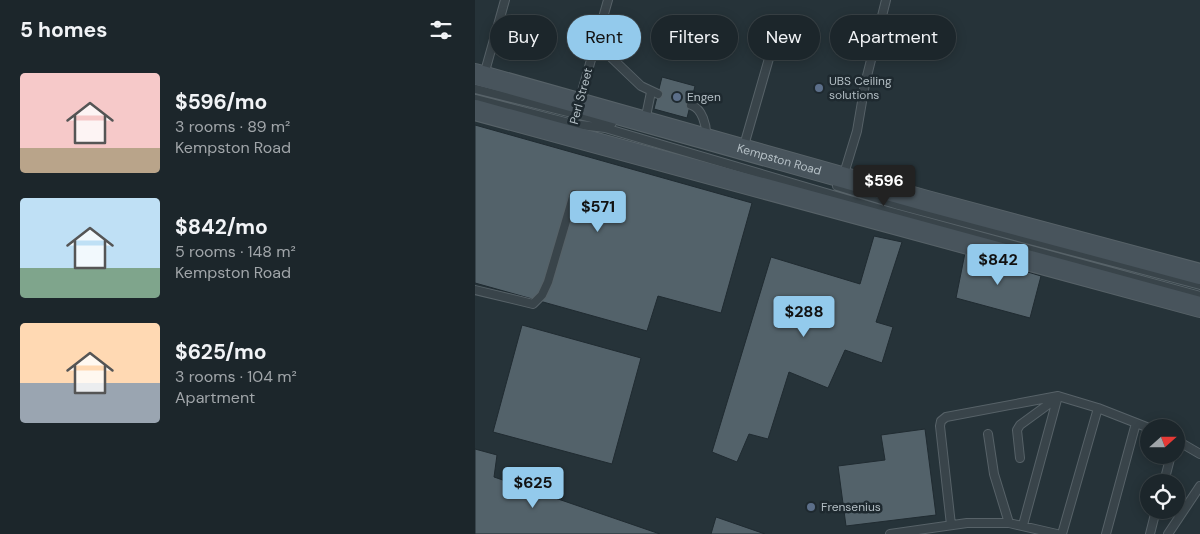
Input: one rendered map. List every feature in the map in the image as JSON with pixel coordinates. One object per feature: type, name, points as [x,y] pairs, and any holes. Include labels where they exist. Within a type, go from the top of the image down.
[{"type":"main road","name":"Kempston Road","points":[[478,80],[577,108],[645,121],[743,149],[834,180],[1200,274]]},
{"type":"main road","points":[[475,110],[572,129],[1200,307]]},
{"type":"lane","points":[[478,80],[505,0]]},
{"type":"lane","name":"Perl Street","points":[[604,15],[608,0]]},
{"type":"lane","points":[[886,0],[865,84],[857,131],[834,180],[899,205],[1200,285]]},
{"type":"lane","name":"Perl Street","points":[[572,129],[591,60]]},
{"type":"lane","points":[[613,60],[626,73],[655,93],[645,121]]},
{"type":"lane","points":[[743,149],[769,60]]},
{"type":"lane","points":[[475,99],[572,129],[605,128],[884,210],[1200,296]]},
{"type":"lane","points":[[691,104],[695,106],[702,117],[705,138]]},
{"type":"lane","points":[[577,108],[806,176]]},
{"type":"lane","points":[[475,290],[533,304],[542,295],[548,282],[574,194]]},
{"type":"lane","points":[[1020,458],[1017,430],[1020,425],[1058,396]]},
{"type":"lane","points":[[1023,525],[1058,396]]},
{"type":"lane","points":[[951,525],[940,426],[941,421],[946,417],[1058,396],[1098,408],[1140,425]]},
{"type":"lane","points":[[1063,534],[1098,408]]},
{"type":"lane","points":[[1106,534],[1136,423]]},
{"type":"lane","points":[[988,434],[994,474],[1009,523]]},
{"type":"lane","points":[[1185,445],[1200,454]]},
{"type":"lane","points":[[1168,534],[1200,486]]},
{"type":"lane","points":[[1150,534],[1154,519]]},
{"type":"lane","points":[[890,534],[967,523],[1009,523],[1057,534]]},
{"type":"building","points":[[662,77],[695,86],[687,118],[654,109]]},
{"type":"building","points":[[475,125],[752,203],[721,313],[658,296],[647,331],[475,283]]},
{"type":"building","points":[[874,236],[902,242],[876,322],[893,327],[882,363],[845,350],[828,388],[789,372],[768,439],[749,434],[737,462],[712,452],[771,257],[860,284]]},
{"type":"building","points":[[965,253],[1041,276],[1030,318],[956,298]]},
{"type":"building","points":[[522,325],[641,358],[612,464],[493,432]]},
{"type":"building","points":[[925,429],[936,515],[846,526],[838,466],[885,460],[881,435]]},
{"type":"building","points":[[475,449],[497,455],[494,477],[660,534],[475,534]]},
{"type":"building","points":[[716,517],[765,534],[711,534]]},
{"type":"place","name":"UBS Ceiling solutions","points":[[819,88]]},
{"type":"place","name":"Engen","points":[[677,97]]},
{"type":"place","name":"Frensenius","points":[[811,507]]}]
